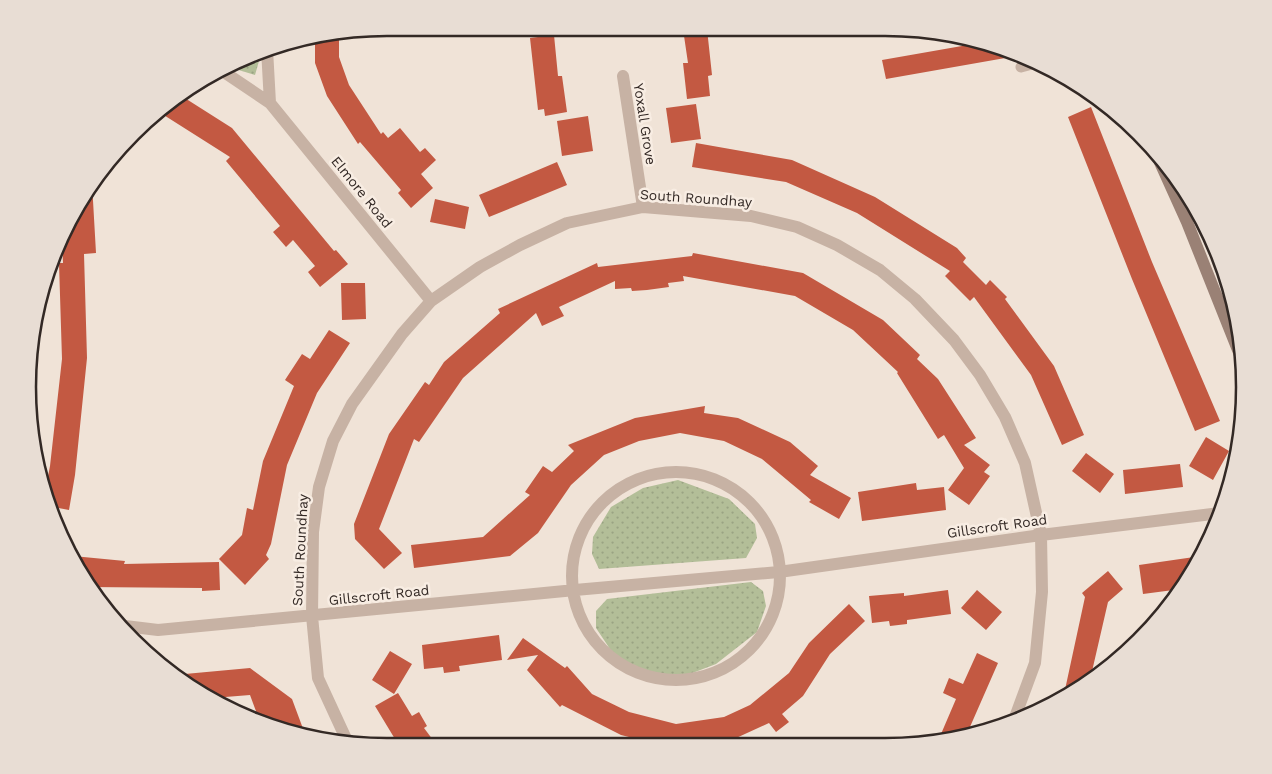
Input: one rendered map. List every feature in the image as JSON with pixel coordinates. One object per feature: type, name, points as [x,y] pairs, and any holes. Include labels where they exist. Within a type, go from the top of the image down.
[{"type":"street","points":[[267,57],[270,103]]},
{"type":"street","name":"Elmore Road","points":[[228,74],[270,103],[431,301]]},
{"type":"street","name":"Yoxall Grove","points":[[623,76],[643,207]]},
{"type":"street","points":[[1168,179],[1187,222],[1232,334]]},
{"type":"street","name":"South Roundhay","points":[[344,735],[318,678],[312,616],[313,532],[319,487],[333,441],[352,404],[402,334],[431,301],[480,267],[520,245],[567,224],[643,207],[750,216],[797,226],[838,245],[880,270],[908,293],[954,340],[980,375],[1006,417],[1025,463],[1041,535],[1042,592],[1035,663],[1017,712]]},
{"type":"street","points":[[678,469],[717,478],[749,503],[764,521],[772,541],[779,572],[777,605],[764,634],[743,659],[718,673],[680,682],[652,680],[624,671],[604,656],[585,628],[576,590],[575,549],[585,518],[626,482],[660,470],[678,469]]},
{"type":"street","name":"Gillscroft Road","points":[[131,627],[158,630],[779,572],[1041,535],[1212,514]]},
{"type":"lane","points":[[1021,67],[1026,66]]},
{"type":"green space","points":[[259,61],[255,75],[237,70]]},
{"type":"green space","points":[[678,480],[729,499],[755,524],[757,538],[746,558],[599,569],[592,554],[593,537],[611,507],[643,488]]},
{"type":"green space","points":[[751,582],[763,591],[766,606],[757,632],[716,664],[682,677],[648,673],[616,658],[596,628],[596,611],[607,599]]},
{"type":"building","points":[[554,36],[558,76],[562,76],[567,112],[545,116],[544,109],[538,110],[530,38]]},
{"type":"building","points":[[684,36],[708,36],[712,75],[708,76],[710,96],[687,99],[683,63],[688,63]]},
{"type":"building","points":[[339,39],[339,57],[349,85],[381,134],[383,132],[388,138],[400,128],[420,152],[425,148],[436,160],[421,174],[433,188],[411,208],[398,193],[401,190],[360,142],[358,144],[327,96],[315,63],[315,44]]},
{"type":"building","points":[[965,46],[1006,58],[886,79],[882,60]]},
{"type":"building","points":[[186,99],[232,128],[334,251],[336,250],[348,264],[320,287],[308,272],[315,266],[293,240],[286,247],[273,232],[280,226],[226,161],[230,157],[165,116]]},
{"type":"building","points":[[696,104],[701,139],[671,143],[666,108]]},
{"type":"building","points":[[1091,107],[1152,262],[1220,421],[1195,431],[1068,117]]},
{"type":"building","points":[[588,116],[593,151],[562,156],[557,121]]},
{"type":"building","points":[[696,143],[792,160],[875,197],[957,248],[966,258],[963,262],[986,285],[990,280],[1007,297],[1005,299],[1054,366],[1084,435],[1062,445],[1031,375],[974,297],[970,301],[945,276],[950,271],[857,213],[786,182],[692,167]]},
{"type":"building","points":[[557,162],[567,185],[489,217],[479,195]]},
{"type":"building","points":[[93,196],[96,253],[84,254],[87,358],[75,475],[69,510],[58,508],[48,477],[62,359],[59,263],[63,263],[63,254],[72,232]]},
{"type":"building","points":[[435,199],[469,207],[465,229],[430,222]]},
{"type":"building","points":[[693,253],[803,273],[883,320],[920,355],[917,359],[938,379],[976,438],[964,445],[990,465],[984,472],[990,476],[969,505],[948,490],[964,468],[944,435],[938,439],[898,372],[853,330],[795,296],[683,276],[684,281],[668,283],[669,287],[647,290],[615,289],[615,281],[559,307],[564,316],[542,326],[536,313],[463,378],[419,442],[414,439],[379,529],[402,553],[384,569],[355,539],[354,524],[389,434],[425,382],[429,385],[444,362],[500,313],[498,309],[597,263],[598,267],[692,256]]},
{"type":"building","points":[[341,283],[365,283],[366,319],[342,320]]},
{"type":"building","points":[[329,330],[350,343],[317,393],[287,465],[271,544],[266,555],[269,559],[245,585],[219,559],[242,535],[247,508],[253,510],[263,461],[294,386],[285,380],[302,354],[310,359]]},
{"type":"building","points":[[705,406],[704,413],[738,418],[790,442],[818,466],[810,475],[851,498],[839,519],[809,502],[811,500],[762,459],[724,441],[680,433],[639,441],[604,455],[571,485],[538,533],[510,556],[414,568],[411,545],[483,537],[530,495],[525,492],[543,466],[552,472],[574,451],[568,445],[635,418]]},
{"type":"building","points":[[1206,437],[1229,451],[1213,480],[1189,466]]},
{"type":"building","points":[[1086,453],[1114,474],[1100,493],[1072,471]]},
{"type":"building","points":[[1180,464],[1183,487],[1125,494],[1123,470]]},
{"type":"building","points":[[916,483],[917,490],[944,487],[946,510],[862,521],[858,492]]},
{"type":"building","points":[[80,557],[125,561],[124,564],[219,562],[220,590],[202,591],[202,588],[99,587]]},
{"type":"building","points":[[1192,557],[1171,590],[1143,594],[1139,565]]},
{"type":"building","points":[[1108,571],[1123,589],[1108,602],[1092,670],[1065,688],[1085,597],[1082,593]]},
{"type":"building","points":[[948,590],[951,614],[907,620],[907,624],[890,626],[889,621],[872,623],[869,596],[904,593],[904,596]]},
{"type":"building","points":[[977,590],[1002,612],[986,630],[961,608]]},
{"type":"building","points":[[849,604],[865,621],[830,654],[803,696],[782,714],[789,722],[776,732],[769,723],[736,738],[633,738],[621,735],[562,705],[560,707],[527,670],[538,655],[507,660],[523,638],[565,668],[567,666],[592,694],[629,712],[676,724],[724,717],[750,705],[789,673],[809,643]]},
{"type":"building","points":[[499,635],[502,660],[459,666],[460,671],[444,673],[443,667],[424,669],[422,645]]},
{"type":"building","points":[[390,651],[412,664],[394,694],[372,680]]},
{"type":"building","points":[[977,653],[998,663],[970,727],[941,733],[956,699],[943,693],[949,678],[963,684]]},
{"type":"building","points":[[250,668],[292,699],[303,727],[256,712],[250,695],[223,697],[185,674]]},
{"type":"building","points":[[398,693],[412,716],[419,712],[427,726],[424,728],[432,738],[394,738],[375,706]]}]
